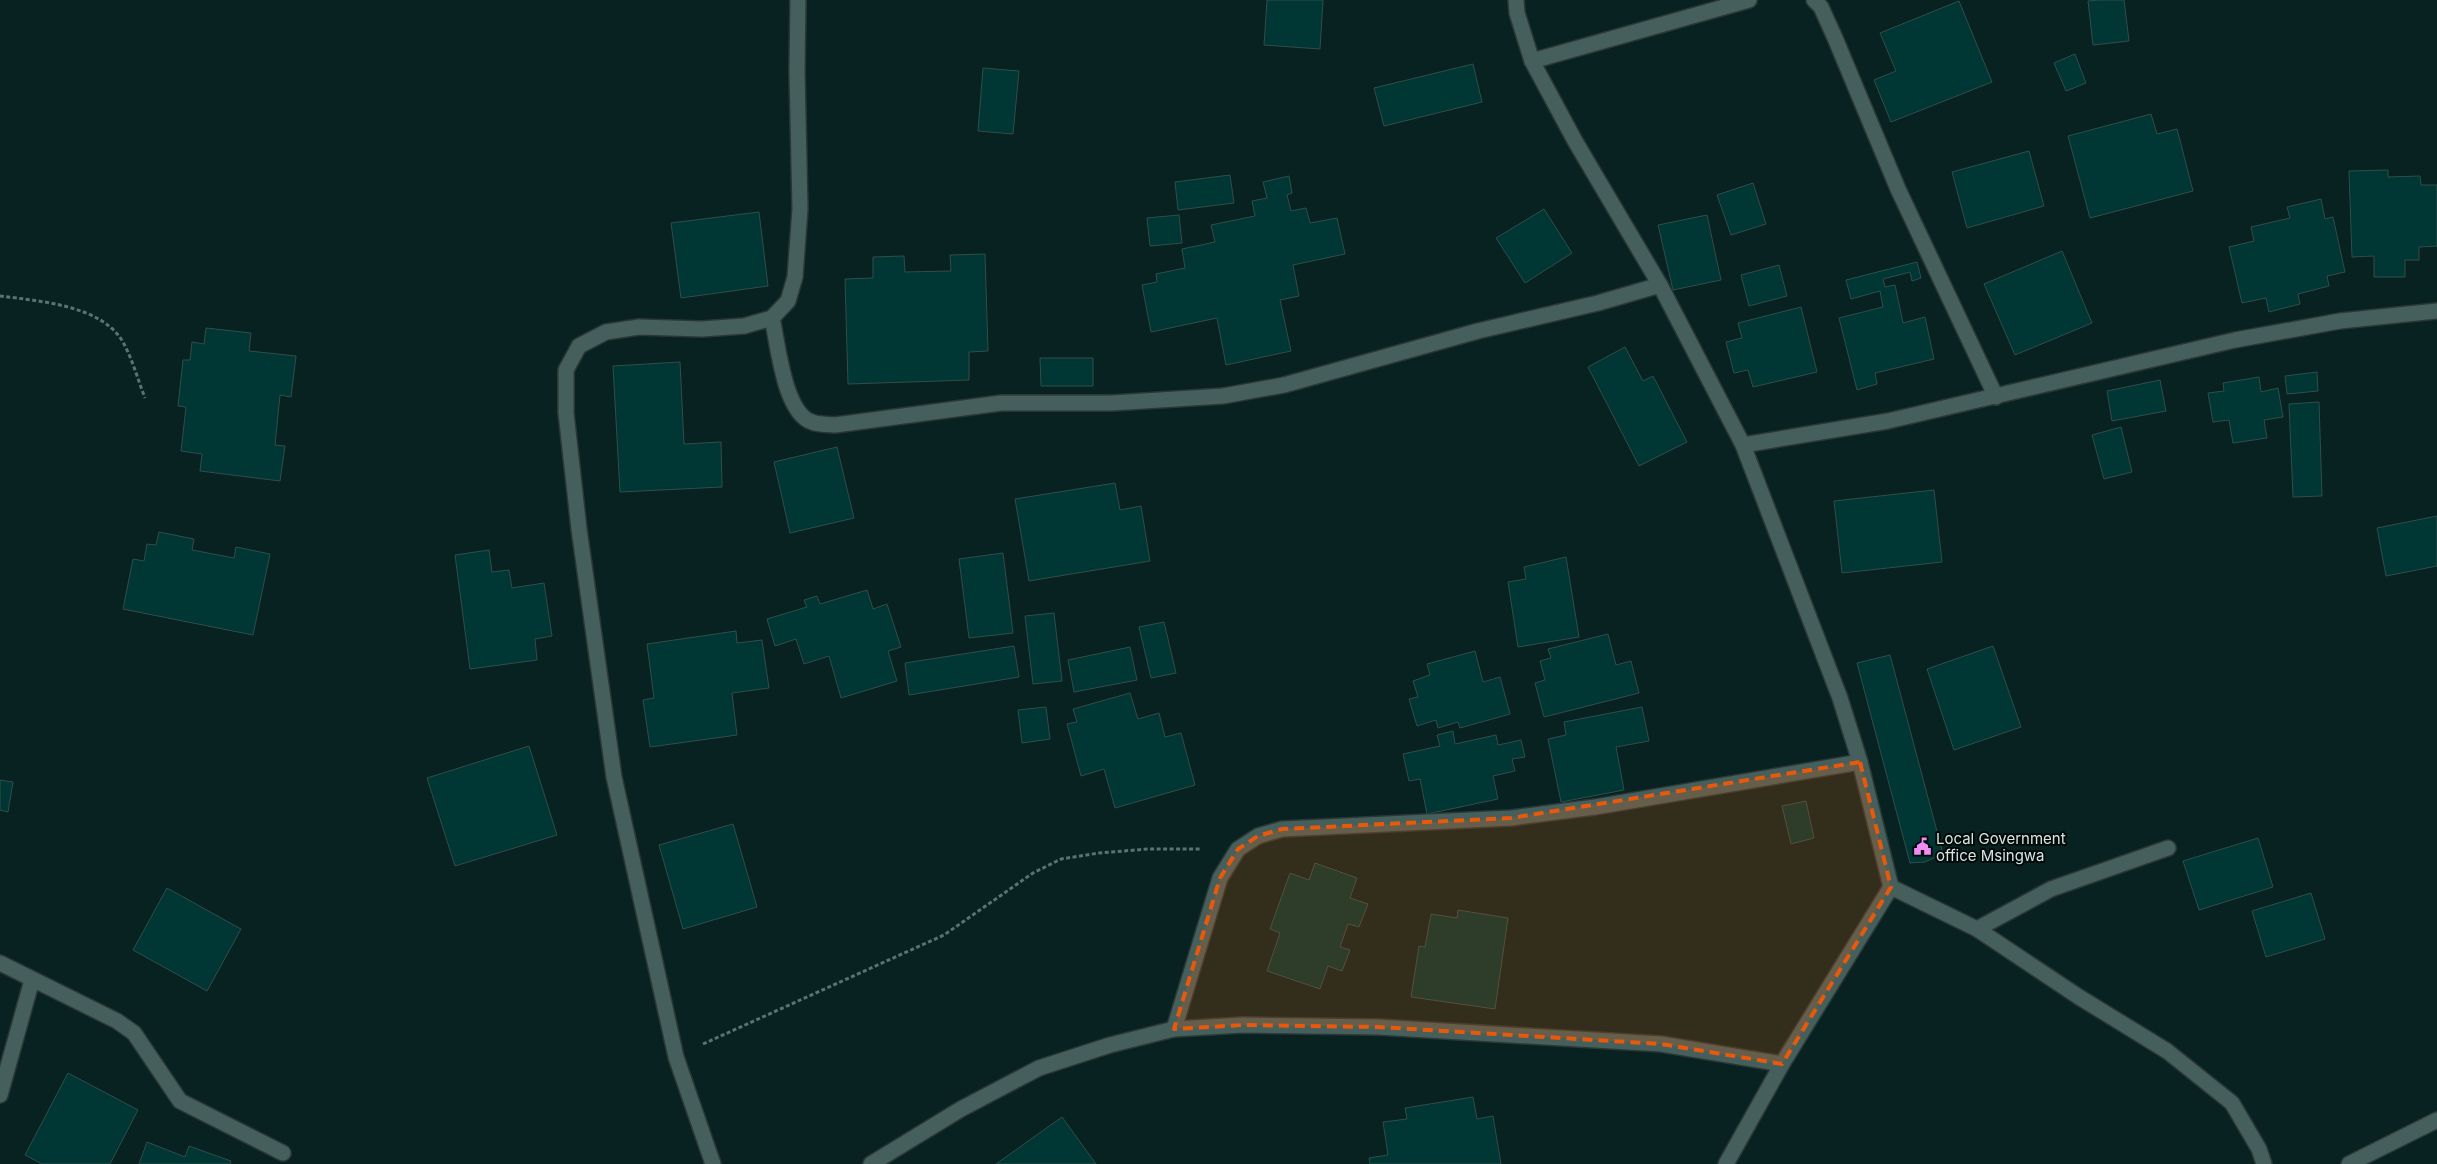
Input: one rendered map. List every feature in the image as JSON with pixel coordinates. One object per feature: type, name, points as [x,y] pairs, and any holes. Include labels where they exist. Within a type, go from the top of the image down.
[{"type":"street","points":[[713,1164],[676,1057],[614,777],[577,510],[566,413],[566,370],[579,346],[606,332],[639,327],[702,329],[744,326],[772,318],[788,301],[795,277],[800,209],[797,72],[798,0]]},
{"type":"street","points":[[1516,0],[1517,13],[1532,60],[1575,141],[1660,285],[1743,445],[1840,698],[1860,762],[1891,887],[1782,1064],[1726,1164]]},
{"type":"street","points":[[1532,60],[1749,0]]},
{"type":"street","points":[[1814,0],[1821,7],[1898,189],[1996,397]]},
{"type":"street","points":[[772,318],[787,388],[797,412],[811,422],[835,425],[1002,403],[1112,403],[1224,396],[1284,385],[1478,331],[1598,303],[1660,285]]},
{"type":"street","points":[[1743,445],[1888,420],[1996,397],[2234,340],[2340,321],[2437,311]]},
{"type":"street","points":[[1174,1029],[1220,878],[1238,850],[1258,836],[1282,830],[1511,818],[1595,807],[1860,762]]},
{"type":"street","points":[[1977,929],[2051,889],[2168,848]]},
{"type":"street","points":[[1891,887],[1977,929],[2079,997],[2167,1050],[2232,1103],[2259,1149],[2264,1164]]},
{"type":"street","points":[[0,963],[117,1021],[134,1033],[180,1101],[282,1153]]},
{"type":"street","points":[[0,1095],[32,980]]},
{"type":"street","points":[[872,1164],[962,1110],[1039,1068],[1110,1045],[1174,1029],[1243,1025],[1387,1027],[1661,1044],[1782,1064]]},
{"type":"street","points":[[2349,1164],[2437,1120]]},
{"type":"path","points":[[0,296],[88,312],[108,326],[124,342],[145,398]]},
{"type":"path","points":[[676,1057],[888,958],[944,935],[984,910],[1033,874],[1061,859],[1099,853],[1148,849],[1238,850]]},
{"type":"highlighted area","points":[[1860,762],[1891,887],[1782,1064],[1661,1044],[1378,1027],[1243,1025],[1174,1029],[1220,878],[1238,849],[1258,836],[1282,829],[1511,818]]},
{"type":"building","points":[[1267,0],[1323,0],[1320,49],[1264,45]]},
{"type":"building","points":[[2124,0],[2129,41],[2093,45],[2088,1]]},
{"type":"building","points":[[1959,1],[1992,82],[1891,122],[1874,80],[1896,71],[1880,33]]},
{"type":"building","points":[[2075,54],[2086,83],[2066,91],[2054,63]]},
{"type":"building","points":[[1473,64],[1482,102],[1384,126],[1374,88]]},
{"type":"building","points":[[983,68],[1019,71],[1013,134],[978,131]]},
{"type":"building","points":[[2151,114],[2157,134],[2177,129],[2193,191],[2090,218],[2068,136]]},
{"type":"building","points":[[2029,151],[2044,206],[1967,228],[1952,172]]},
{"type":"building","points":[[2388,170],[2388,177],[2420,176],[2421,185],[2437,185],[2437,246],[2419,247],[2419,260],[2405,260],[2405,277],[2374,277],[2374,256],[2352,257],[2349,171]]},
{"type":"building","points":[[1230,175],[1234,203],[1178,210],[1175,182]]},
{"type":"building","points":[[1289,176],[1292,193],[1287,195],[1291,211],[1306,208],[1310,223],[1337,218],[1345,254],[1293,265],[1299,296],[1280,300],[1291,351],[1226,365],[1217,318],[1151,332],[1142,285],[1157,282],[1156,274],[1185,268],[1182,249],[1215,242],[1211,225],[1255,216],[1252,201],[1267,198],[1263,182]]},
{"type":"building","points":[[1753,183],[1766,224],[1731,235],[1717,195]]},
{"type":"building","points":[[2321,199],[2325,219],[2333,217],[2345,272],[2327,276],[2329,286],[2298,294],[2300,304],[2269,312],[2266,298],[2242,303],[2229,247],[2254,241],[2251,227],[2290,218],[2287,207]]},
{"type":"building","points":[[1544,209],[1572,253],[1525,283],[1496,238]]},
{"type":"building","points":[[759,212],[768,286],[681,298],[671,223]]},
{"type":"building","points":[[1179,215],[1182,243],[1150,246],[1147,218]]},
{"type":"building","points":[[1707,215],[1721,280],[1673,290],[1658,225]]},
{"type":"building","points":[[2062,251],[2092,323],[2015,355],[1984,284]]},
{"type":"building","points":[[985,254],[988,351],[969,352],[969,380],[848,384],[845,279],[873,278],[873,257],[904,256],[905,272],[951,271],[950,255]]},
{"type":"building","points":[[1917,262],[1921,278],[1912,281],[1910,272],[1883,279],[1885,287],[1895,285],[1903,323],[1925,317],[1934,359],[1875,373],[1877,384],[1857,390],[1839,318],[1883,307],[1880,291],[1851,299],[1846,280]]},
{"type":"building","points":[[1779,265],[1787,296],[1749,306],[1741,275]]},
{"type":"building","points":[[1801,307],[1817,372],[1753,387],[1748,370],[1734,373],[1726,342],[1742,338],[1738,323]]},
{"type":"building","points":[[206,328],[251,333],[249,351],[296,356],[291,397],[280,395],[275,445],[285,446],[280,481],[200,471],[202,454],[181,451],[186,407],[178,406],[183,360],[190,360],[192,342],[204,344]]},
{"type":"building","points":[[1625,347],[1643,381],[1653,376],[1687,442],[1639,466],[1588,367]]},
{"type":"building","points":[[1040,358],[1093,358],[1093,386],[1041,386]]},
{"type":"building","points":[[680,362],[684,444],[721,442],[722,487],[620,492],[613,366]]},
{"type":"building","points":[[2317,372],[2318,391],[2287,394],[2285,376]]},
{"type":"building","points":[[2259,377],[2261,392],[2278,388],[2283,417],[2264,420],[2267,438],[2233,443],[2229,420],[2213,422],[2208,393],[2224,391],[2223,383]]},
{"type":"building","points":[[2160,380],[2166,411],[2112,421],[2107,391]]},
{"type":"building","points":[[2319,402],[2322,496],[2293,497],[2289,404]]},
{"type":"building","points":[[2121,427],[2132,472],[2104,479],[2092,435]]},
{"type":"building","points":[[837,447],[854,518],[790,533],[774,462]]},
{"type":"building","points":[[1115,483],[1120,510],[1141,506],[1150,561],[1029,581],[1015,499]]},
{"type":"building","points":[[1934,490],[1942,562],[1842,573],[1834,501]]},
{"type":"building","points":[[2437,516],[2437,566],[2386,576],[2377,528]]},
{"type":"building","points":[[159,532],[194,539],[192,550],[234,558],[236,547],[270,554],[253,635],[123,609],[133,559],[144,561],[147,544],[156,545]]},
{"type":"building","points":[[489,550],[492,572],[509,570],[512,588],[544,583],[552,636],[535,639],[537,660],[470,669],[455,555]]},
{"type":"building","points":[[1003,553],[1013,633],[969,638],[959,559]]},
{"type":"building","points":[[1566,557],[1579,637],[1518,647],[1508,582],[1526,579],[1524,567]]},
{"type":"building","points":[[867,590],[873,609],[887,604],[901,647],[888,651],[897,681],[841,698],[829,656],[804,664],[796,639],[775,646],[767,619],[807,607],[804,600],[817,596],[820,604]]},
{"type":"building","points":[[1054,613],[1062,681],[1033,684],[1025,616]]},
{"type":"building","points":[[1164,622],[1176,673],[1151,678],[1139,627]]},
{"type":"building","points":[[736,631],[737,643],[762,640],[769,688],[732,693],[737,735],[650,747],[643,700],[654,698],[647,644]]},
{"type":"building","points":[[1608,634],[1616,665],[1631,661],[1639,693],[1544,717],[1535,683],[1545,680],[1540,661],[1551,658],[1548,649]]},
{"type":"building","points":[[1014,646],[1019,677],[909,695],[905,663]]},
{"type":"building","points":[[1993,646],[2021,727],[1954,750],[1927,669]]},
{"type":"building","points":[[1130,647],[1137,680],[1074,692],[1068,660]]},
{"type":"building","points":[[1475,651],[1483,682],[1500,677],[1510,714],[1460,728],[1458,722],[1438,728],[1436,720],[1417,726],[1409,699],[1418,697],[1413,681],[1430,675],[1427,664]]},
{"type":"building","points":[[1890,655],[1943,854],[1925,862],[1910,863],[1857,663]]},
{"type":"building","points":[[1130,693],[1138,719],[1159,713],[1165,737],[1181,733],[1195,785],[1115,808],[1104,769],[1081,776],[1067,724],[1077,722],[1073,709]]},
{"type":"building","points":[[1046,707],[1050,739],[1022,743],[1018,710]]},
{"type":"building","points":[[1642,707],[1649,741],[1616,747],[1624,790],[1561,802],[1548,739],[1566,735],[1564,722]]},
{"type":"building","points":[[1453,731],[1455,744],[1496,735],[1498,745],[1521,740],[1525,757],[1512,759],[1515,771],[1493,776],[1498,799],[1427,814],[1420,779],[1409,781],[1403,754],[1440,746],[1437,735]]},
{"type":"building","points":[[529,746],[557,835],[455,866],[427,778]]},
{"type":"building","points":[[0,780],[13,782],[8,812],[0,810]]},
{"type":"building","points":[[1806,801],[1814,838],[1791,844],[1782,806]]},
{"type":"building","points":[[733,824],[757,907],[683,929],[659,845]]},
{"type":"building","points":[[2258,838],[2273,887],[2199,910],[2183,861]]},
{"type":"building","points":[[1315,863],[1357,878],[1350,898],[1368,904],[1359,927],[1348,924],[1340,947],[1350,950],[1342,971],[1328,966],[1320,989],[1267,971],[1280,933],[1270,929],[1290,873],[1309,880]]},
{"type":"building","points":[[167,888],[241,929],[207,991],[133,950]]},
{"type":"building","points":[[2311,893],[2325,939],[2266,957],[2252,911]]},
{"type":"building","points":[[1458,910],[1508,918],[1495,1009],[1411,997],[1419,946],[1425,947],[1431,914],[1457,918]]},
{"type":"building","points":[[68,1073],[138,1110],[110,1164],[42,1164],[25,1155]]},
{"type":"building","points":[[1473,1097],[1477,1119],[1493,1116],[1501,1164],[1370,1164],[1369,1158],[1388,1155],[1383,1122],[1407,1119],[1405,1108]]},
{"type":"building","points":[[1062,1117],[1096,1164],[996,1164]]},
{"type":"building","points":[[147,1142],[185,1157],[189,1146],[231,1161],[230,1164],[139,1164]]},
{"type":"place","name":"Local Government office Msingwa","points":[[1922,847]]}]
